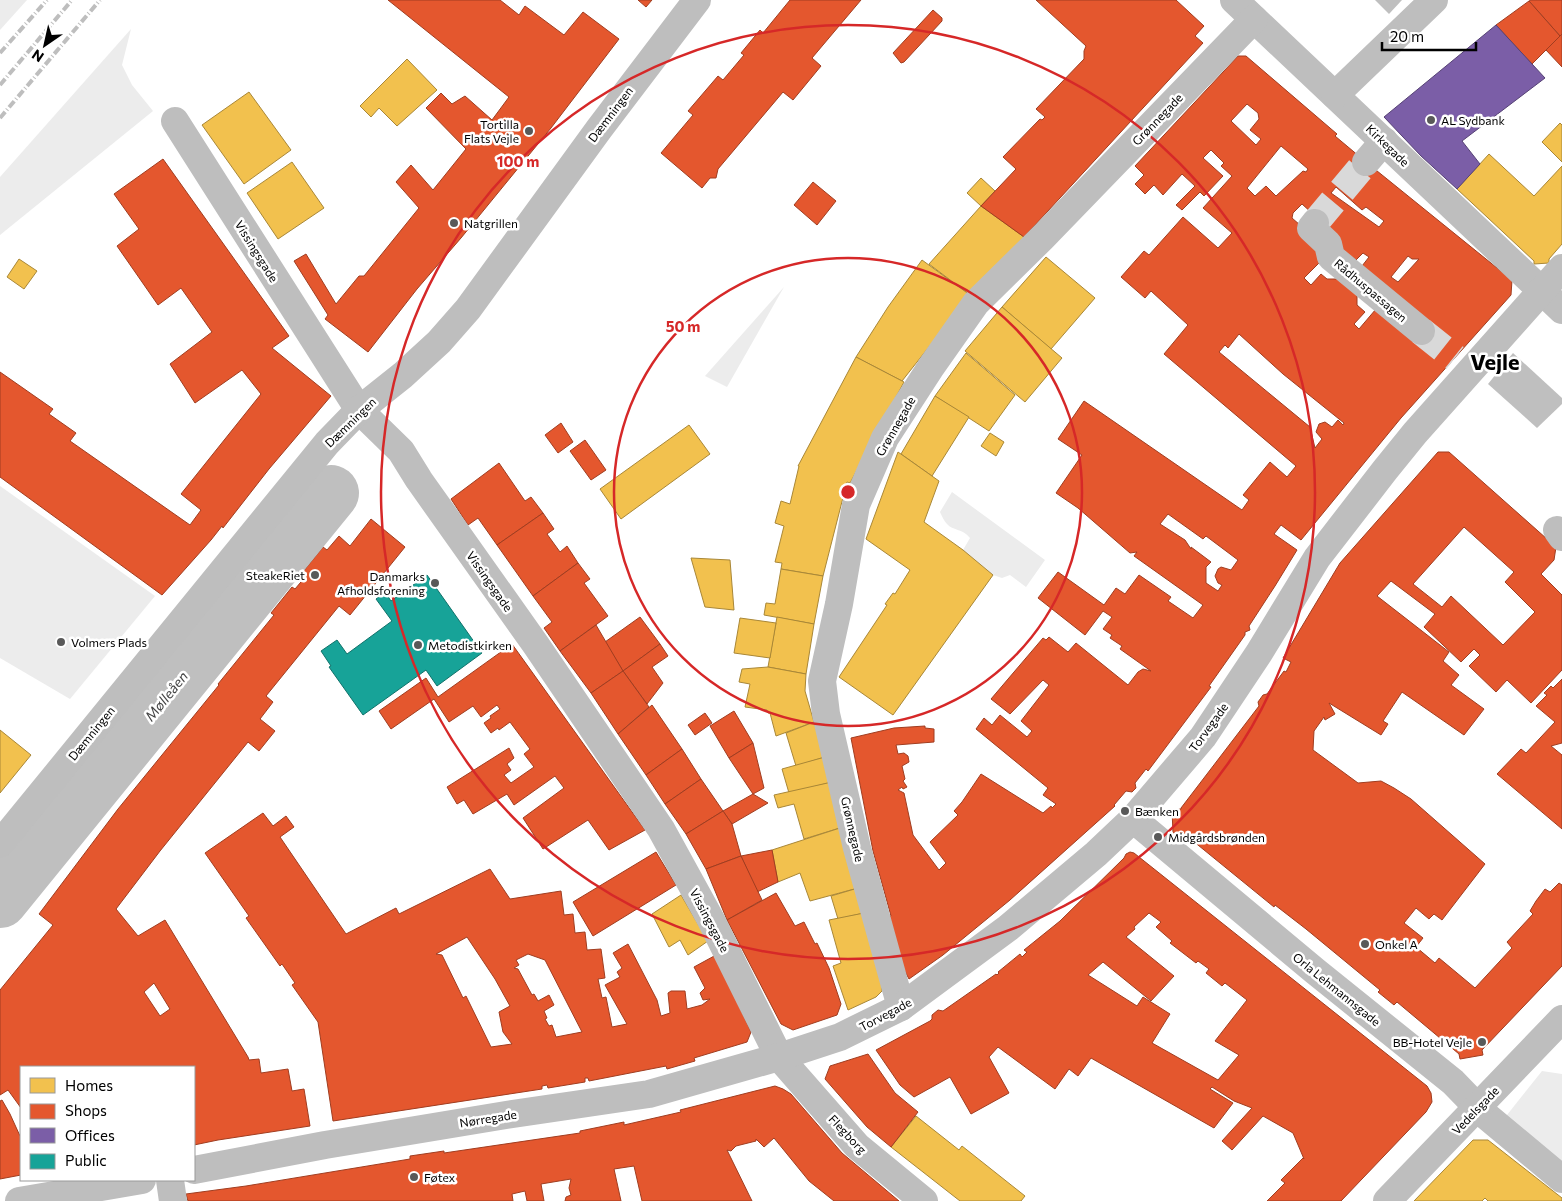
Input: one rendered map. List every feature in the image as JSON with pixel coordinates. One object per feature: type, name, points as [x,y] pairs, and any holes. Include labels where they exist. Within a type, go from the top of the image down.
[{"type":"street","name":"Dæmningen","points":[[0,844],[316,457],[359,410],[402,375],[438,342],[468,309],[599,129],[697,0]]},
{"type":"street","name":"Kirkegade","points":[[1234,0],[1562,310]]},
{"type":"street","points":[[1335,95],[1434,0]]},
{"type":"street","name":"Grønnegade","points":[[902,1007],[857,848],[826,714],[822,681],[839,604],[856,505],[885,438],[931,367],[976,304],[1254,19]]},
{"type":"street","name":"Vissingsgade","points":[[175,122],[359,410],[401,451],[419,480],[524,628],[661,829],[711,920],[780,1057]]},
{"type":"street","points":[[1366,162],[1384,141]]},
{"type":"street","name":"Rådhuspassagen","points":[[1315,223],[1311,228],[1328,244],[1331,256],[1421,331]]},
{"type":"street","name":"Torvegade","points":[[780,1057],[840,1037],[902,1007],[1008,928],[1096,854],[1133,819],[1203,737],[1259,653],[1317,558],[1415,433],[1462,365],[1542,292],[1562,268]]},
{"type":"street","name":"Orla Lehmannsgade","points":[[1133,819],[1315,972],[1453,1082],[1478,1107],[1562,1179]]},
{"type":"street","name":"Vedelsgade","points":[[1387,1201],[1562,1019]]},
{"type":"street","name":"Nørregade","points":[[195,1170],[325,1145],[649,1094],[780,1057]]},
{"type":"street","name":"Flegborg","points":[[780,1057],[856,1146],[924,1201]]},
{"type":"street","points":[[19,1201],[136,1181]]},
{"type":"street","points":[[170,1181],[173,1201]]},
{"type":"shaded area","points":[[0,0],[27,0],[0,30]]},
{"type":"shaded area","points":[[1375,0],[1402,0],[1389,14]]},
{"type":"shaded area","points":[[131,29],[122,65],[132,85],[153,111],[0,235],[0,177]]},
{"type":"shaded area","points":[[784,287],[727,387],[705,376]]},
{"type":"shaded area","points":[[1513,353],[1562,398],[1562,404],[1537,428],[1488,384]]},
{"type":"shaded area","name":"Volmers Plads","points":[[0,486],[155,596],[70,699],[0,658]]},
{"type":"shaded area","points":[[952,492],[1045,560],[1026,587],[1010,575],[1002,578],[993,575],[963,550],[970,538],[949,526],[940,512]]},
{"type":"shaded area","points":[[1542,1071],[1562,1074],[1562,1167],[1503,1120]]},
{"type":"building: Homes","points":[[407,59],[437,90],[397,126],[379,108],[371,117],[360,106]]},
{"type":"building: Homes","points":[[249,92],[291,150],[244,184],[202,125]]},
{"type":"building: Homes","points":[[1560,123],[1562,125],[1562,162],[1542,142]]},
{"type":"building: Homes","points":[[1489,154],[1534,196],[1562,166],[1562,244],[1549,259],[1549,263],[1534,264],[1534,261],[1457,189]]},
{"type":"building: Homes","points":[[292,162],[324,208],[278,239],[247,193]]},
{"type":"building: Homes","points":[[981,178],[995,191],[981,206],[967,193]]},
{"type":"building: Homes","points":[[981,206],[1024,237],[970,295],[929,264]]},
{"type":"building: Homes","points":[[1046,257],[1095,298],[1051,349],[1002,307]]},
{"type":"building: Homes","points":[[19,259],[37,271],[24,289],[7,277]]},
{"type":"building: Homes","points":[[922,260],[970,295],[902,381],[856,357],[888,307]]},
{"type":"building: Homes","points":[[1002,307],[1062,358],[1025,402],[965,351]]},
{"type":"building: Homes","points":[[966,353],[1015,395],[989,431],[935,396]]},
{"type":"building: Homes","points":[[856,357],[904,382],[850,483],[847,482],[823,576],[781,569],[782,563],[775,562],[784,526],[775,523],[781,501],[790,504],[798,466]]},
{"type":"building: Homes","points":[[935,396],[969,417],[932,476],[901,454]]},
{"type":"building: Homes","points":[[689,425],[710,454],[621,519],[600,489]]},
{"type":"building: Homes","points":[[990,433],[1004,442],[996,456],[981,446]]},
{"type":"building: Homes","points":[[898,452],[939,481],[924,522],[963,550],[993,575],[893,715],[839,677],[887,605],[885,604],[893,593],[895,594],[910,570],[866,539]]},
{"type":"building: Homes","points":[[691,558],[730,560],[734,610],[705,607]]},
{"type":"building: Homes","points":[[781,569],[823,576],[814,624],[764,615],[766,603],[775,604]]},
{"type":"building: Homes","points":[[777,617],[814,624],[806,674],[768,667]]},
{"type":"building: Homes","points":[[740,618],[776,623],[770,658],[734,653]]},
{"type":"building: Homes","points":[[768,667],[806,674],[805,691],[814,722],[776,736],[770,713],[767,710],[745,707],[750,684],[739,682],[742,669]]},
{"type":"building: Homes","points":[[814,722],[825,757],[796,766],[786,733]]},
{"type":"building: Homes","points":[[0,730],[31,755],[0,793]]},
{"type":"building: Homes","points":[[825,757],[832,782],[789,793],[782,769]]},
{"type":"building: Homes","points":[[832,782],[843,827],[804,839],[794,804],[778,808],[774,795]]},
{"type":"building: Homes","points":[[843,827],[858,888],[810,901],[800,873],[778,882],[772,850]]},
{"type":"building: Homes","points":[[858,888],[864,913],[838,919],[831,896]]},
{"type":"building: Homes","points":[[681,895],[708,941],[688,955],[680,940],[669,947],[652,914]]},
{"type":"building: Homes","points":[[864,913],[882,991],[876,997],[848,1010],[833,966],[841,963],[829,920]]},
{"type":"building: Homes","points":[[916,1116],[959,1150],[962,1146],[1025,1196],[1021,1201],[960,1201],[891,1147]]},
{"type":"building: Homes","points":[[1473,1140],[1488,1140],[1562,1198],[1562,1201],[1488,1201],[1485,1198],[1482,1201],[1414,1201]]},
{"type":"building: Shops","points":[[388,0],[500,0],[519,15],[525,6],[564,35],[583,12],[619,39],[551,128],[417,289],[368,352],[325,319],[328,315],[294,261],[306,254],[336,304],[359,276],[364,276],[419,208],[396,182],[411,165],[433,190],[466,149],[426,108],[441,93],[452,104],[465,96],[492,120],[509,97]]},
{"type":"building: Shops","points":[[638,0],[652,0],[646,7]]},
{"type":"building: Shops","points":[[790,0],[861,0],[812,58],[821,66],[793,100],[783,92],[718,169],[716,178],[710,178],[702,188],[661,153],[693,115],[688,111],[718,76],[723,80],[744,55],[741,53],[760,30],[763,33]]},
{"type":"building: Shops","points":[[1036,0],[1176,0],[1204,26],[1195,36],[1203,43],[1024,237],[981,206],[1016,169],[1003,157],[1040,119],[1042,120],[1045,117],[1036,109],[1084,59],[1086,46]]},
{"type":"building: Shops","points":[[1562,0],[1562,34],[1560,36],[1529,1]]},
{"type":"building: Shops","points":[[1529,1],[1560,36],[1532,64],[1496,25]]},
{"type":"building: Shops","points":[[933,10],[942,18],[942,21],[901,63],[893,53]]},
{"type":"building: Shops","points":[[1562,34],[1562,67],[1546,50]]},
{"type":"building: Shops","points":[[1238,56],[1246,56],[1337,134],[1335,136],[1512,280],[1511,295],[1401,418],[1301,540],[1281,525],[1274,534],[1297,550],[1249,626],[1250,630],[1245,632],[1245,635],[1209,686],[1211,687],[1148,771],[1146,769],[1135,783],[1136,788],[1132,792],[1126,791],[1115,806],[1010,900],[943,955],[909,979],[890,943],[885,918],[891,916],[873,851],[851,738],[894,728],[925,726],[925,728],[934,729],[934,742],[896,745],[898,754],[904,753],[908,756],[909,762],[902,766],[905,779],[903,781],[907,787],[903,789],[902,787],[898,790],[904,793],[913,835],[939,870],[946,863],[930,842],[958,815],[954,811],[981,774],[1043,813],[1056,804],[1043,795],[1048,788],[976,729],[984,718],[992,725],[1000,715],[1027,737],[1032,731],[1021,721],[1049,685],[1043,680],[1010,714],[991,699],[1043,638],[1046,640],[1049,637],[1068,652],[1076,643],[1128,685],[1138,672],[1143,669],[1151,671],[1120,649],[1122,646],[1110,638],[1112,635],[1103,629],[1112,617],[1103,611],[1085,635],[1038,598],[1058,572],[1104,605],[1116,588],[1125,594],[1139,575],[1171,597],[1168,601],[1193,618],[1203,605],[1134,556],[1137,552],[1130,553],[1078,508],[1056,493],[1082,455],[1058,439],[1084,401],[1242,510],[1249,500],[1243,495],[1270,462],[1287,477],[1296,466],[1164,354],[1188,325],[1151,291],[1145,298],[1121,277],[1144,251],[1149,255],[1183,217],[1218,248],[1232,233],[1203,208],[1232,176],[1221,166],[1224,163],[1211,150],[1203,158],[1223,176],[1204,196],[1200,192],[1182,210],[1176,205],[1195,186],[1182,174],[1163,195],[1154,185],[1145,194],[1135,184],[1144,175],[1135,166]],"holes":[[[1247,104],[1258,113],[1259,119],[1250,130],[1261,139],[1256,145],[1231,121]],[[1281,146],[1308,169],[1306,172],[1303,171],[1276,196],[1266,186],[1255,196],[1247,188]],[[1336,187],[1362,210],[1366,207],[1384,221],[1379,227],[1331,193]],[[1302,204],[1313,214],[1343,258],[1354,258],[1356,260],[1363,253],[1369,257],[1362,266],[1376,309],[1359,329],[1354,324],[1365,312],[1357,305],[1357,294],[1341,279],[1327,279],[1321,274],[1311,285],[1304,278],[1322,260],[1325,247],[1292,218],[1293,213]],[[1408,256],[1412,259],[1419,259],[1398,282],[1391,277]],[[1239,334],[1283,374],[1344,423],[1343,425],[1338,420],[1332,427],[1325,422],[1319,424],[1316,432],[1322,439],[1315,448],[1310,427],[1219,352],[1225,345],[1228,348]],[[1168,514],[1203,539],[1206,536],[1238,560],[1231,570],[1221,567],[1218,569],[1215,576],[1218,583],[1222,585],[1218,591],[1206,583],[1206,567],[1211,562],[1191,547],[1191,549],[1185,540],[1160,524]]]},
{"type":"building: Shops","points":[[163,159],[289,336],[272,348],[331,396],[269,469],[223,528],[222,526],[162,595],[0,477],[0,372],[53,409],[49,414],[76,433],[70,441],[190,525],[201,510],[181,494],[261,394],[242,370],[195,403],[170,364],[212,332],[181,288],[158,305],[117,246],[139,229],[114,194]]},
{"type":"building: Shops","points":[[813,182],[836,201],[817,225],[794,205]]},
{"type":"building: Shops","points":[[561,423],[573,442],[558,453],[545,435]]},
{"type":"building: Shops","points":[[585,440],[606,470],[591,480],[570,451]]},
{"type":"building: Shops","points":[[1438,452],[1449,452],[1556,547],[1554,560],[1541,574],[1562,595],[1562,670],[1531,703],[1507,680],[1496,692],[1469,666],[1480,655],[1474,649],[1461,662],[1424,627],[1435,614],[1391,581],[1377,596],[1449,652],[1443,661],[1459,675],[1451,685],[1484,709],[1464,735],[1402,692],[1383,721],[1388,724],[1381,735],[1329,703],[1335,714],[1325,720],[1324,717],[1314,731],[1313,750],[1358,783],[1381,781],[1411,799],[1485,864],[1442,920],[1434,914],[1429,919],[1416,908],[1404,923],[1423,938],[1416,947],[1435,963],[1439,958],[1475,988],[1512,948],[1507,942],[1533,914],[1530,911],[1545,889],[1550,892],[1559,883],[1562,885],[1562,966],[1482,1050],[1483,1055],[1460,1059],[1459,1054],[1397,1002],[1394,1005],[1378,992],[1380,990],[1306,929],[1275,905],[1274,907],[1182,832],[1173,833],[1172,810],[1181,809],[1259,706],[1258,702],[1263,695],[1267,694],[1284,671],[1286,672],[1291,662],[1283,658],[1340,563]],"holes":[[[1464,527],[1514,572],[1505,582],[1535,612],[1503,645],[1451,596],[1442,607],[1413,584]]]},
{"type":"building: Shops","points":[[499,463],[525,501],[531,497],[543,513],[497,545],[478,518],[468,525],[451,499]]},
{"type":"building: Shops","points":[[543,513],[554,529],[547,534],[560,552],[567,546],[578,563],[533,596],[497,545]]},
{"type":"building: Shops","points":[[371,519],[405,547],[350,615],[339,606],[266,696],[273,702],[260,719],[275,731],[259,751],[248,742],[116,909],[138,936],[165,920],[249,1060],[259,1059],[261,1073],[288,1069],[292,1091],[304,1089],[310,1126],[195,1145],[195,1066],[20,1066],[20,1107],[8,1090],[0,1095],[0,990],[53,925],[39,914],[118,809],[274,615],[271,613],[292,587],[295,589],[306,576],[302,573],[323,547],[327,550],[339,536],[350,546]],"holes":[[[154,983],[170,1009],[160,1016],[144,992]]]},
{"type":"building: Shops","points":[[578,563],[590,579],[584,583],[608,616],[560,651],[544,628],[552,622],[533,596]]},
{"type":"building: Shops","points":[[640,617],[660,644],[623,671],[605,642]]},
{"type":"building: Shops","points":[[596,625],[623,671],[591,693],[560,651]]},
{"type":"building: Shops","points":[[512,644],[645,830],[609,850],[588,820],[543,849],[523,818],[564,788],[555,776],[514,805],[507,794],[473,814],[464,800],[457,804],[447,787],[509,748],[514,758],[507,764],[511,770],[504,775],[511,783],[534,767],[524,754],[530,749],[510,722],[491,733],[484,723],[500,709],[497,705],[481,717],[473,706],[449,722],[434,699],[391,729],[379,711],[426,678],[438,697]]},
{"type":"building: Shops","points":[[660,644],[668,656],[652,667],[663,683],[647,704],[623,671]]},
{"type":"building: Shops","points":[[623,671],[649,707],[618,734],[591,693]]},
{"type":"building: Shops","points":[[1562,679],[1562,743],[1551,746],[1562,755],[1562,829],[1497,774],[1521,749],[1526,753],[1555,722],[1536,706],[1547,695],[1544,693],[1551,686],[1553,688]]},
{"type":"building: Shops","points":[[652,705],[682,749],[646,775],[618,734]]},
{"type":"building: Shops","points":[[734,711],[753,743],[729,758],[710,726]]},
{"type":"building: Shops","points":[[705,713],[712,723],[695,735],[688,725]]},
{"type":"building: Shops","points":[[753,743],[764,788],[753,794],[729,758]]},
{"type":"building: Shops","points":[[682,749],[701,779],[665,804],[646,775]]},
{"type":"building: Shops","points":[[701,779],[723,811],[686,834],[665,804]]},
{"type":"building: Shops","points":[[753,794],[768,803],[732,824],[723,811]]},
{"type":"building: Shops","points":[[723,811],[732,824],[741,856],[706,869],[686,834]]},
{"type":"building: Shops","points":[[263,813],[273,826],[286,816],[294,827],[280,837],[346,934],[396,908],[399,914],[490,869],[510,899],[561,891],[564,915],[573,914],[575,933],[585,932],[587,950],[601,949],[605,978],[598,979],[602,998],[606,997],[612,1027],[627,1024],[605,985],[620,977],[617,972],[622,968],[613,953],[628,944],[657,1000],[661,1016],[670,1013],[668,993],[671,991],[685,991],[687,1009],[702,1005],[710,999],[703,1000],[700,993],[705,988],[694,967],[716,955],[751,1032],[747,1042],[694,1058],[695,1061],[667,1069],[666,1066],[589,1081],[588,1078],[585,1078],[585,1082],[548,1088],[547,1085],[542,1086],[542,1089],[333,1121],[318,1022],[292,985],[295,983],[282,964],[280,966],[246,918],[249,916],[205,853]],"holes":[[[467,937],[495,979],[510,1006],[499,1012],[503,1032],[512,1044],[491,1047],[466,996],[463,998],[442,955],[436,954]],[[528,954],[545,960],[582,1032],[556,1037],[552,1025],[549,1026],[545,1019],[547,1018],[544,1011],[554,1005],[549,995],[538,1001],[534,994],[532,995],[518,969],[514,968],[519,965],[516,960]]]},
{"type":"building: Shops","points":[[772,850],[778,882],[757,892],[741,856]]},
{"type":"building: Shops","points":[[656,852],[676,885],[593,936],[573,902]]},
{"type":"building: Shops","points":[[1134,853],[1427,1086],[1431,1093],[1432,1102],[1426,1112],[1341,1201],[1267,1201],[1285,1183],[1281,1180],[1304,1159],[1293,1133],[1263,1116],[1232,1150],[1222,1141],[1252,1108],[1234,1101],[1212,1087],[1210,1089],[1233,1103],[1214,1128],[1091,1058],[1078,1076],[1069,1069],[1055,1089],[998,1047],[989,1057],[1009,1093],[971,1114],[950,1077],[914,1097],[900,1085],[876,1050],[930,1021],[932,1015],[938,1010],[943,1011],[997,975],[998,972],[1020,954],[1022,957],[1027,952],[1024,950],[1060,921],[1126,854]],"holes":[[[1149,913],[1161,922],[1156,927],[1172,941],[1170,943],[1196,963],[1198,961],[1209,969],[1206,973],[1222,986],[1225,983],[1247,1000],[1215,1041],[1239,1055],[1218,1080],[1152,1043],[1170,1014],[1143,997],[1137,1006],[1088,975],[1103,962],[1151,1001],[1174,976],[1126,937]]]},
{"type":"building: Shops","points":[[741,856],[762,900],[727,920],[706,869]]},
{"type":"building: Shops","points":[[776,893],[795,926],[804,922],[815,944],[817,943],[829,968],[841,1004],[837,1015],[793,1030],[781,1024],[727,920]]},
{"type":"building: Shops","points":[[868,1054],[895,1093],[918,1112],[891,1147],[867,1127],[825,1079],[830,1066]]},
{"type":"building: Shops","points":[[775,1086],[791,1094],[842,1153],[899,1201],[834,1201],[809,1181],[774,1138],[764,1147],[756,1139],[756,1141],[736,1146],[731,1151],[727,1150],[752,1201],[642,1201],[634,1166],[614,1169],[621,1201],[565,1201],[566,1197],[571,1195],[569,1188],[571,1179],[541,1184],[544,1201],[527,1201],[525,1191],[512,1194],[513,1201],[188,1201],[186,1194],[410,1159],[410,1156],[444,1151],[444,1153],[580,1133],[580,1131],[624,1122],[624,1125],[681,1112],[680,1110]]},
{"type":"building: Shops","points":[[2,1100],[10,1114],[20,1136],[20,1175],[0,1179],[0,1101]]},
{"type":"building: Offices","points":[[1496,25],[1545,78],[1462,141],[1480,164],[1457,189],[1421,156],[1384,117]]},
{"type":"building: Public","name":"Metodistkirken","points":[[427,575],[482,653],[437,686],[426,670],[363,715],[329,667],[331,666],[321,651],[337,640],[347,654],[392,621],[376,599],[385,592],[391,601]]},
{"type":"waterway","name":"Mølleåen","points":[[0,900],[331,493]]},
{"type":"tunnel","points":[[1315,223],[1366,162]]},
{"type":"tunnel","points":[[1421,331],[1455,358]]},
{"type":"railway","points":[[0,53],[47,0]]},
{"type":"railway","points":[[0,85],[72,0]]},
{"type":"railway","points":[[0,118],[100,0]]},
{"type":"place","name":"AL Sydbank","points":[[1431,120]]},
{"type":"place","name":"Tortilla Flats Vejle","points":[[529,131]]},
{"type":"place","name":"Natgrillen","points":[[454,223]]},
{"type":"place","name":"SteakeRiet","points":[[315,575]]},
{"type":"place","name":"Danmarks Afholdsforening","points":[[435,583]]},
{"type":"place","name":"Volmers Plads","points":[[61,642]]},
{"type":"place","name":"Metodistkirken","points":[[418,645]]},
{"type":"place","name":"Bænken","points":[[1125,811]]},
{"type":"place","name":"Midgårdsbrønden","points":[[1158,837]]},
{"type":"place","name":"Onkel A","points":[[1365,944]]},
{"type":"place","name":"BB-Hotel Vejle","points":[[1482,1042]]},
{"type":"place","name":"Føtex","points":[[414,1177]]},
{"type":"district","name":"Vejle","points":[[1495,361]]}]
